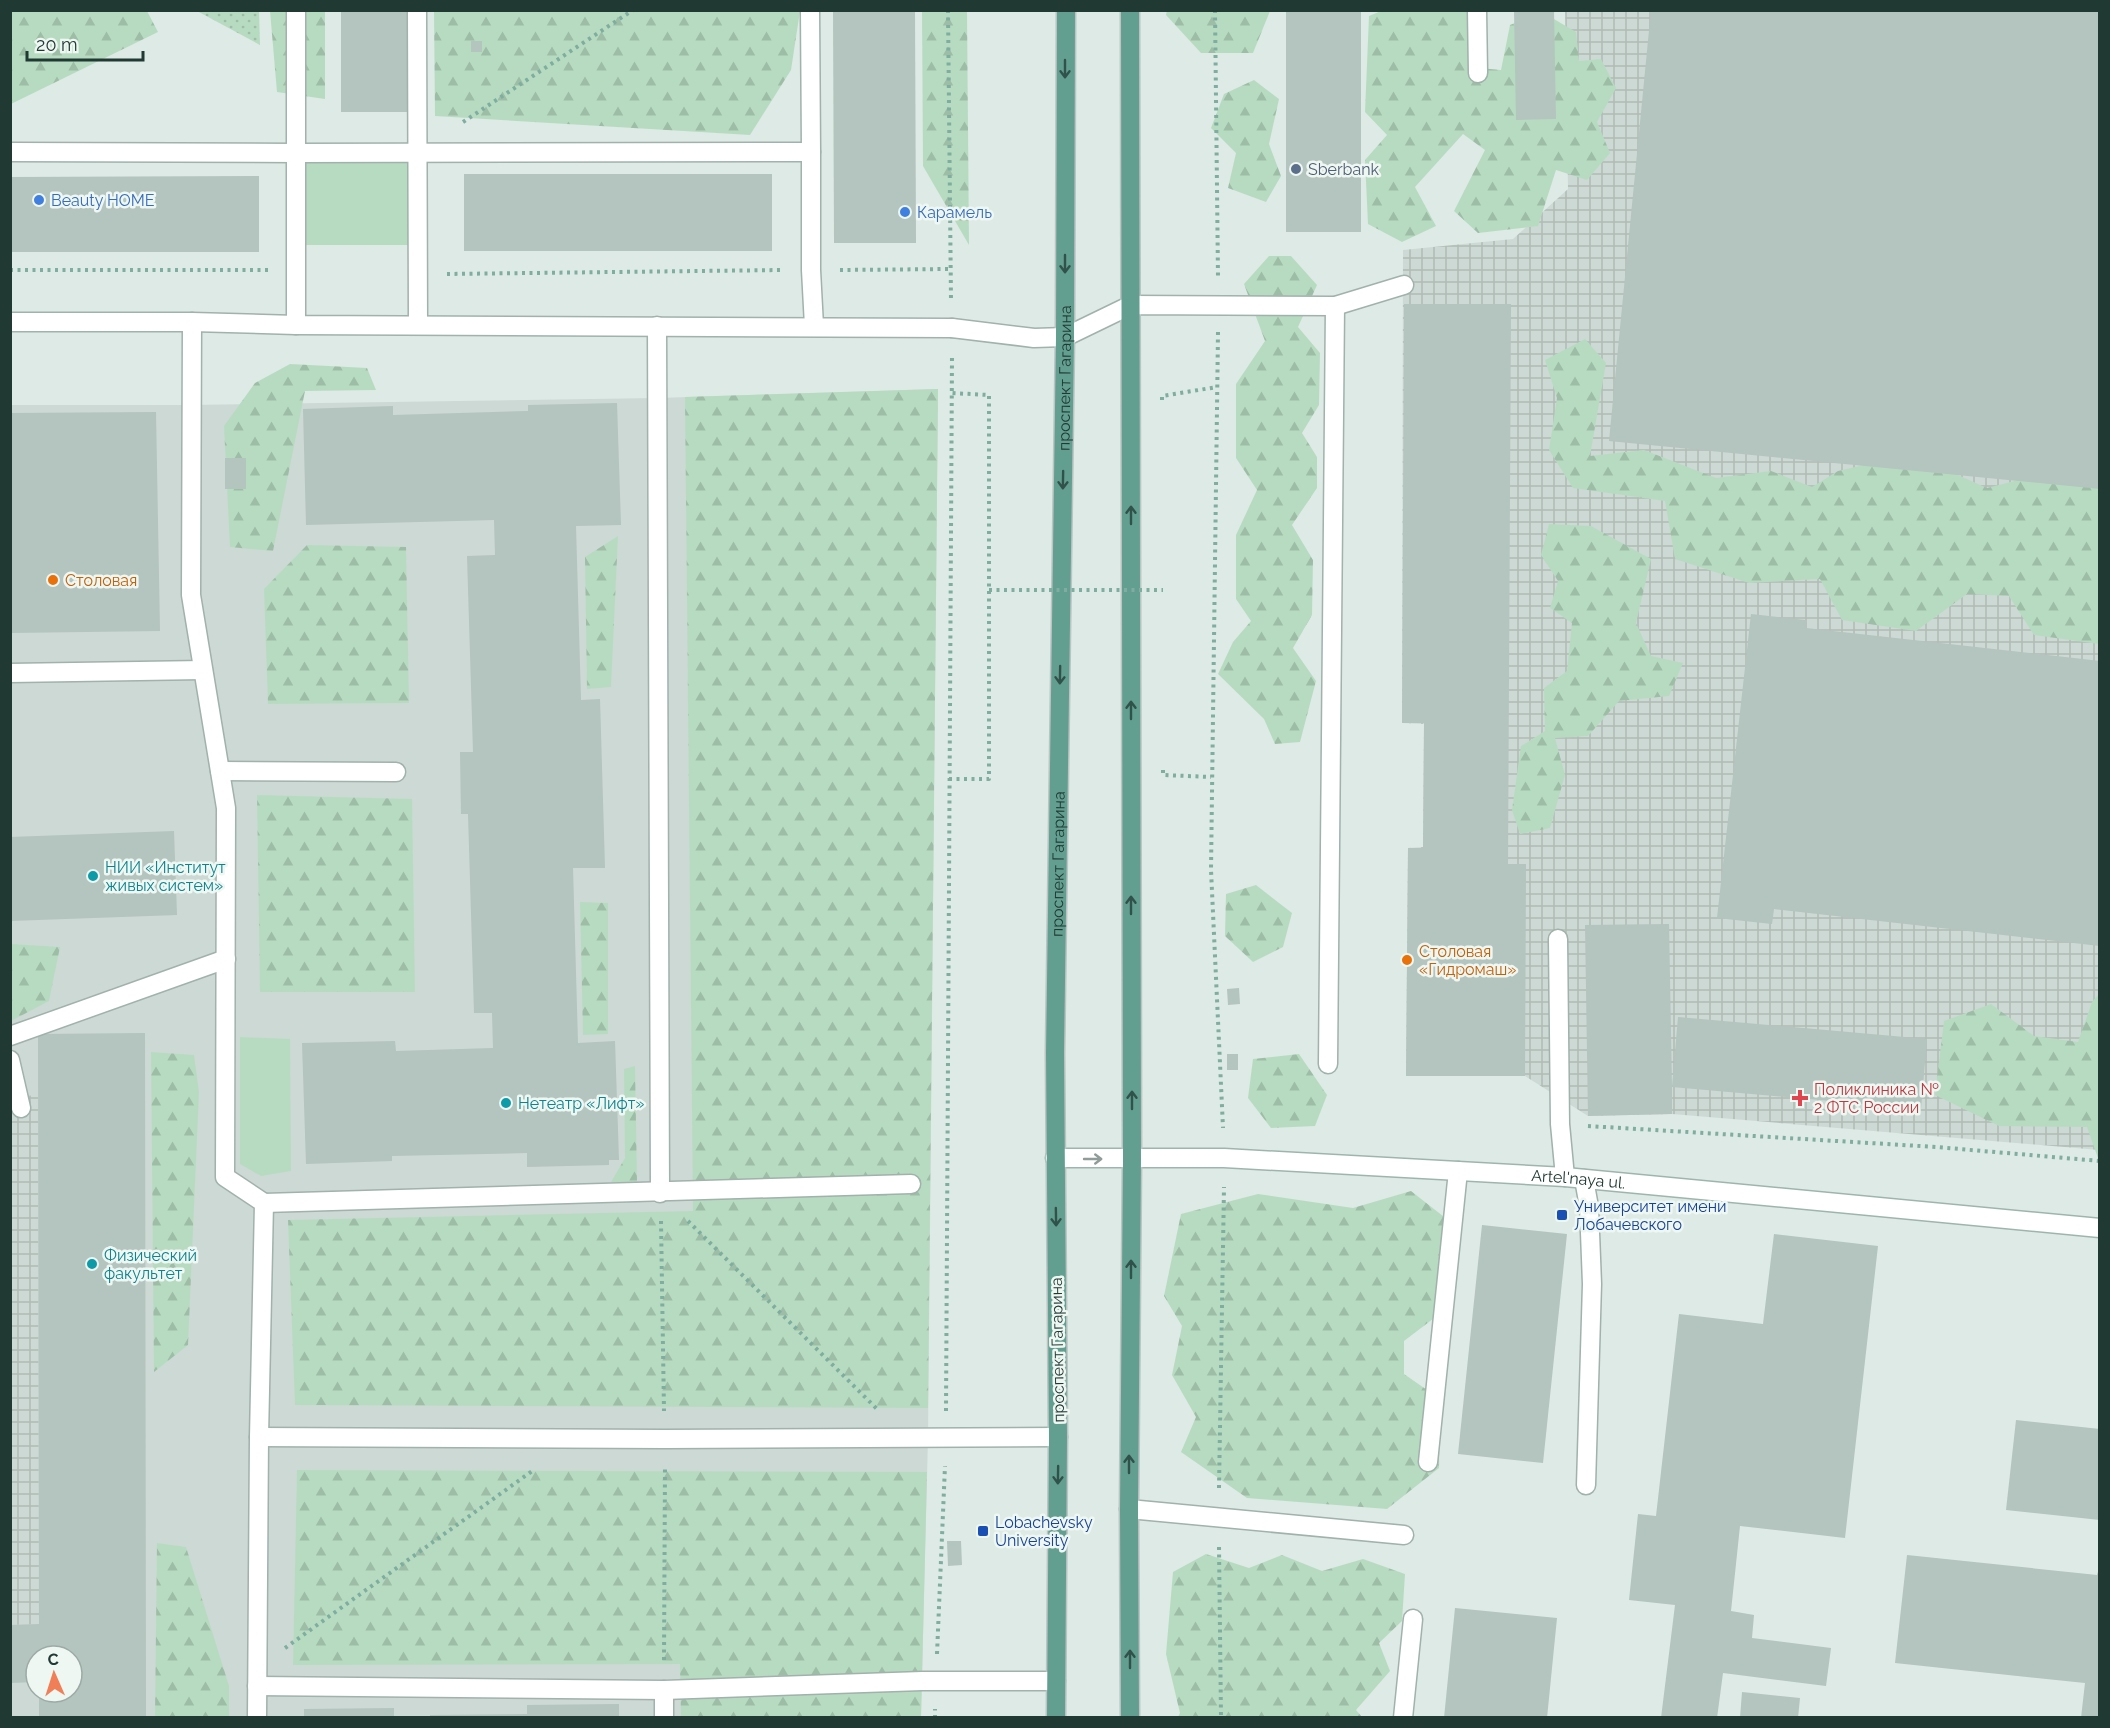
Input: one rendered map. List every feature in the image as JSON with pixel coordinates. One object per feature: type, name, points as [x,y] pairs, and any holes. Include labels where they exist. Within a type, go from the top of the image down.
[{"type":"main road","name":"проспект Гагарина","points":[[1056,1718],[1058,1437],[1055,1158],[1065,337],[1066,10]]},
{"type":"main road","points":[[1130,10],[1132,1159],[1130,1718]]},
{"type":"street","points":[[296,10],[296,325]]},
{"type":"street","points":[[417,10],[418,325]]},
{"type":"street","points":[[810,10],[811,270],[814,326]]},
{"type":"street","points":[[1477,10],[1478,74]]},
{"type":"street","points":[[10,152],[811,152]]},
{"type":"street","points":[[10,322],[952,328],[1034,338],[1065,337],[1131,305],[1335,306],[1404,285]]},
{"type":"street","points":[[1328,1064],[1335,306]]},
{"type":"street","points":[[192,322],[191,595],[226,808],[225,1177],[264,1203],[911,1185]]},
{"type":"street","points":[[657,326],[660,1193]]},
{"type":"street","points":[[10,672],[203,670]]},
{"type":"street","points":[[220,771],[396,772]]},
{"type":"street","points":[[1558,939],[1560,1124],[1565,1177]]},
{"type":"street","points":[[10,1036],[226,958]]},
{"type":"street","points":[[10,1060],[21,1108]]},
{"type":"street","name":"Artel'naya ul.","points":[[1055,1158],[1224,1158],[1565,1177],[2100,1228]]},
{"type":"street","points":[[1428,1462],[1458,1171]]},
{"type":"street","points":[[1584,1179],[1589,1207],[1592,1284],[1586,1485]]},
{"type":"street","points":[[257,1718],[259,1437],[264,1203]]},
{"type":"street","points":[[259,1437],[654,1439],[1058,1437]]},
{"type":"street","points":[[1129,1509],[1404,1535]]},
{"type":"street","points":[[1403,1718],[1413,1619]]},
{"type":"street","points":[[257,1677],[664,1690],[936,1681],[1056,1681]]},
{"type":"street","points":[[664,1690],[664,1718]]},
{"type":"path","points":[[456,126],[633,10]]},
{"type":"path","points":[[935,1718],[946,1437],[952,328],[948,10]]},
{"type":"path","points":[[1215,10],[1218,306],[1211,870],[1224,1158],[1219,1516],[1221,1718]]},
{"type":"path","points":[[417,275],[951,269]]},
{"type":"path","points":[[10,270],[297,270]]},
{"type":"path","points":[[1162,405],[1162,396],[1217,387]]},
{"type":"path","points":[[949,779],[989,779],[989,395],[951,393]]},
{"type":"path","points":[[989,590],[1163,590]]},
{"type":"path","points":[[1163,767],[1163,775],[1211,777]]},
{"type":"path","points":[[1560,1124],[2100,1161]]},
{"type":"path","points":[[660,1193],[906,1438]]},
{"type":"path","points":[[257,1677],[539,1467]]},
{"type":"shaded area","points":[[1565,11],[2099,11],[2099,1150],[1672,1114],[1588,1116],[1525,1076],[1406,1076],[1408,848],[1423,847],[1424,724],[1402,723],[1403,250],[1513,239],[1568,189]]},
{"type":"shaded area","points":[[938,389],[928,1438],[921,1717],[11,1718],[11,405],[190,405],[658,398]]},
{"type":"shaded area","points":[[38,1095],[39,1624],[11,1625],[11,1097]]},
{"type":"green space","points":[[11,10],[147,11],[158,32],[11,104]]},
{"type":"green space","points":[[1167,10],[1270,11],[1253,53],[1201,53],[1166,15]]},
{"type":"green space","points":[[197,11],[259,11],[260,45]]},
{"type":"green space","points":[[270,11],[325,11],[325,99],[277,92]]},
{"type":"green space","points":[[434,11],[800,11],[791,70],[750,135],[435,116]]},
{"type":"green space","points":[[922,11],[967,11],[969,245],[923,166]]},
{"type":"green space","points":[[1381,11],[1468,11],[1468,67],[1501,70],[1510,25],[1542,12],[1576,32],[1579,61],[1601,59],[1616,88],[1597,122],[1610,153],[1587,180],[1556,170],[1538,226],[1478,233],[1454,211],[1485,150],[1463,134],[1415,187],[1436,226],[1402,242],[1368,224],[1365,160],[1387,135],[1365,112],[1369,16]]},
{"type":"green space","points":[[1254,80],[1279,99],[1269,144],[1281,176],[1266,202],[1228,188],[1236,153],[1211,128],[1224,94]]},
{"type":"green space","points":[[417,152],[418,245],[296,245],[296,153]]},
{"type":"green space","points":[[1269,256],[1291,256],[1317,285],[1298,327],[1320,353],[1319,405],[1302,433],[1317,457],[1317,488],[1292,525],[1313,560],[1312,615],[1293,648],[1316,681],[1300,742],[1275,744],[1264,719],[1218,674],[1233,642],[1251,621],[1236,599],[1236,535],[1257,490],[1236,458],[1236,384],[1265,341],[1244,284]]},
{"type":"green space","points":[[1585,339],[1606,363],[1590,456],[1644,450],[1716,478],[1771,471],[1812,487],[1838,471],[1911,454],[1987,488],[2070,467],[2099,470],[2099,644],[2034,635],[2009,596],[1967,594],[1916,631],[1842,620],[1820,579],[1749,583],[1675,559],[1665,501],[1573,488],[1549,450],[1557,398],[1545,360]]},
{"type":"green space","points":[[290,364],[367,368],[376,390],[305,391],[273,551],[230,547],[224,426],[255,383]]},
{"type":"green space","points":[[938,389],[928,1408],[295,1405],[288,1220],[693,1211],[685,397]]},
{"type":"green space","points":[[1549,524],[1591,526],[1651,559],[1636,623],[1651,656],[1683,663],[1669,696],[1619,701],[1588,736],[1555,738],[1565,775],[1550,828],[1520,834],[1512,810],[1521,746],[1545,731],[1544,688],[1567,671],[1572,623],[1550,608],[1558,581],[1541,555]]},
{"type":"green space","points":[[618,536],[611,687],[587,689],[585,557]]},
{"type":"green space","points":[[307,545],[406,547],[409,703],[268,704],[264,589]]},
{"type":"green space","points":[[257,795],[412,799],[415,992],[260,992]]},
{"type":"green space","points":[[1256,885],[1292,913],[1283,947],[1253,962],[1225,936],[1226,894]]},
{"type":"green space","points":[[580,902],[608,903],[608,1034],[583,1035]]},
{"type":"green space","points":[[11,944],[60,947],[49,1001],[11,1021]]},
{"type":"green space","points":[[2099,994],[2099,1161],[2087,1127],[1999,1126],[1935,1095],[1944,1021],[1991,1004],[2034,1036],[2078,1042],[2092,1002]]},
{"type":"green space","points":[[240,1037],[290,1039],[291,1171],[261,1176],[240,1164]]},
{"type":"green space","points":[[151,1052],[194,1055],[199,1092],[188,1345],[154,1372]]},
{"type":"green space","points":[[1299,1054],[1327,1095],[1315,1126],[1271,1128],[1248,1098],[1253,1059]]},
{"type":"green space","points":[[635,1066],[637,1182],[611,1182],[625,1158],[624,1069]]},
{"type":"green space","points":[[1411,1191],[1462,1231],[1446,1309],[1404,1341],[1404,1374],[1440,1399],[1439,1468],[1387,1509],[1247,1498],[1181,1452],[1196,1417],[1172,1375],[1182,1326],[1164,1296],[1181,1214],[1258,1194],[1353,1208]]},
{"type":"green space","points":[[297,1470],[927,1472],[921,1717],[681,1717],[680,1664],[293,1665]]},
{"type":"green space","points":[[157,1543],[186,1547],[229,1686],[229,1717],[155,1717]]},
{"type":"green space","points":[[1206,1554],[1249,1568],[1282,1555],[1322,1571],[1363,1559],[1405,1574],[1402,1621],[1379,1643],[1390,1671],[1356,1710],[1362,1717],[1178,1717],[1180,1713],[1166,1654],[1173,1572]]},
{"type":"building","points":[[341,10],[408,10],[408,112],[341,112]]},
{"type":"building","points":[[833,10],[915,10],[916,243],[834,243]]},
{"type":"building","points":[[1286,10],[1361,10],[1361,232],[1286,232]]},
{"type":"building","points":[[1514,10],[1554,10],[1556,119],[1516,120]]},
{"type":"building","points":[[1651,10],[2100,10],[2100,489],[1609,441]]},
{"type":"building","points":[[471,41],[482,41],[482,52],[471,52]]},
{"type":"building","points":[[464,174],[772,174],[772,251],[464,251]]},
{"type":"building","points":[[259,176],[259,252],[10,252],[10,177]]},
{"type":"building","points":[[1404,304],[1511,304],[1508,864],[1526,864],[1525,1076],[1406,1076],[1408,848],[1423,848],[1424,723],[1402,723]]},
{"type":"building","points":[[617,403],[621,525],[576,526],[581,700],[600,699],[605,868],[573,868],[578,1043],[615,1041],[619,1160],[609,1160],[609,1165],[527,1167],[527,1153],[392,1156],[392,1161],[306,1164],[302,1043],[395,1041],[396,1051],[493,1048],[492,1013],[474,1013],[468,814],[461,814],[460,752],[473,752],[467,556],[495,555],[494,520],[306,525],[303,409],[393,406],[393,415],[528,411],[528,405]]},
{"type":"building","points":[[156,412],[160,631],[10,633],[10,413]]},
{"type":"building","points":[[225,458],[246,458],[246,489],[225,489]]},
{"type":"building","points":[[1751,614],[1806,620],[1806,628],[2100,661],[2100,946],[1774,909],[1772,924],[1717,918]]},
{"type":"building","name":"НИИ «Институт живых систем»","points":[[174,831],[177,915],[10,921],[10,837]]},
{"type":"building","points":[[1669,924],[1672,1114],[1588,1116],[1585,925]]},
{"type":"building","points":[[1239,988],[1240,1004],[1228,1005],[1227,989]]},
{"type":"building","points":[[1678,1017],[1927,1039],[1921,1109],[1672,1087]]},
{"type":"building","name":"Физический факультет","points":[[145,1033],[146,1718],[39,1718],[39,1704],[84,1704],[84,1644],[24,1644],[24,1682],[10,1683],[10,1625],[39,1624],[38,1034]]},
{"type":"building","points":[[1227,1054],[1238,1054],[1238,1070],[1227,1070]]},
{"type":"building","points":[[1482,1225],[1567,1234],[1543,1463],[1458,1454]]},
{"type":"building","points":[[1774,1234],[1878,1246],[1845,1538],[1740,1526],[1731,1611],[1754,1615],[1752,1638],[1831,1648],[1826,1686],[1723,1673],[1717,1718],[1661,1718],[1675,1605],[1629,1600],[1638,1514],[1656,1516],[1679,1314],[1763,1324]]},
{"type":"building","points":[[2016,1420],[2100,1429],[2100,1520],[2006,1510]]},
{"type":"building","points":[[947,1541],[961,1541],[962,1565],[948,1566]]},
{"type":"building","points":[[1907,1555],[2097,1575],[2100,1565],[2100,1718],[2081,1718],[2085,1683],[1895,1663]]},
{"type":"building","points":[[1455,1608],[1557,1618],[1547,1718],[1444,1718]]},
{"type":"building","points":[[1742,1692],[1800,1698],[1798,1718],[1740,1718]]},
{"type":"building","points":[[619,1704],[619,1718],[430,1718],[430,1715],[527,1714],[527,1705]]},
{"type":"building","points":[[394,1708],[394,1718],[304,1718],[304,1709]]},
{"type":"place","name":"Sberbank","points":[[1296,169]]},
{"type":"place","name":"Beauty HOME","points":[[39,200]]},
{"type":"place","name":"Карамель","points":[[905,212]]},
{"type":"place","name":"Столовая","points":[[53,580]]},
{"type":"place","name":"НИИ «Институт живых систем»","points":[[93,876]]},
{"type":"place","name":"Столовая «Гидромаш»","points":[[1407,960]]},
{"type":"place","name":"Поликлиника № 2 ФТС России","points":[[1800,1098]]},
{"type":"place","name":"Нетеатр «Лифт»","points":[[506,1103]]},
{"type":"place","name":"Университет имени Лобачевского","points":[[1562,1215]]},
{"type":"place","name":"Физический факультет","points":[[92,1264]]},
{"type":"place","name":"Lobachevsky University","points":[[983,1531]]}]
